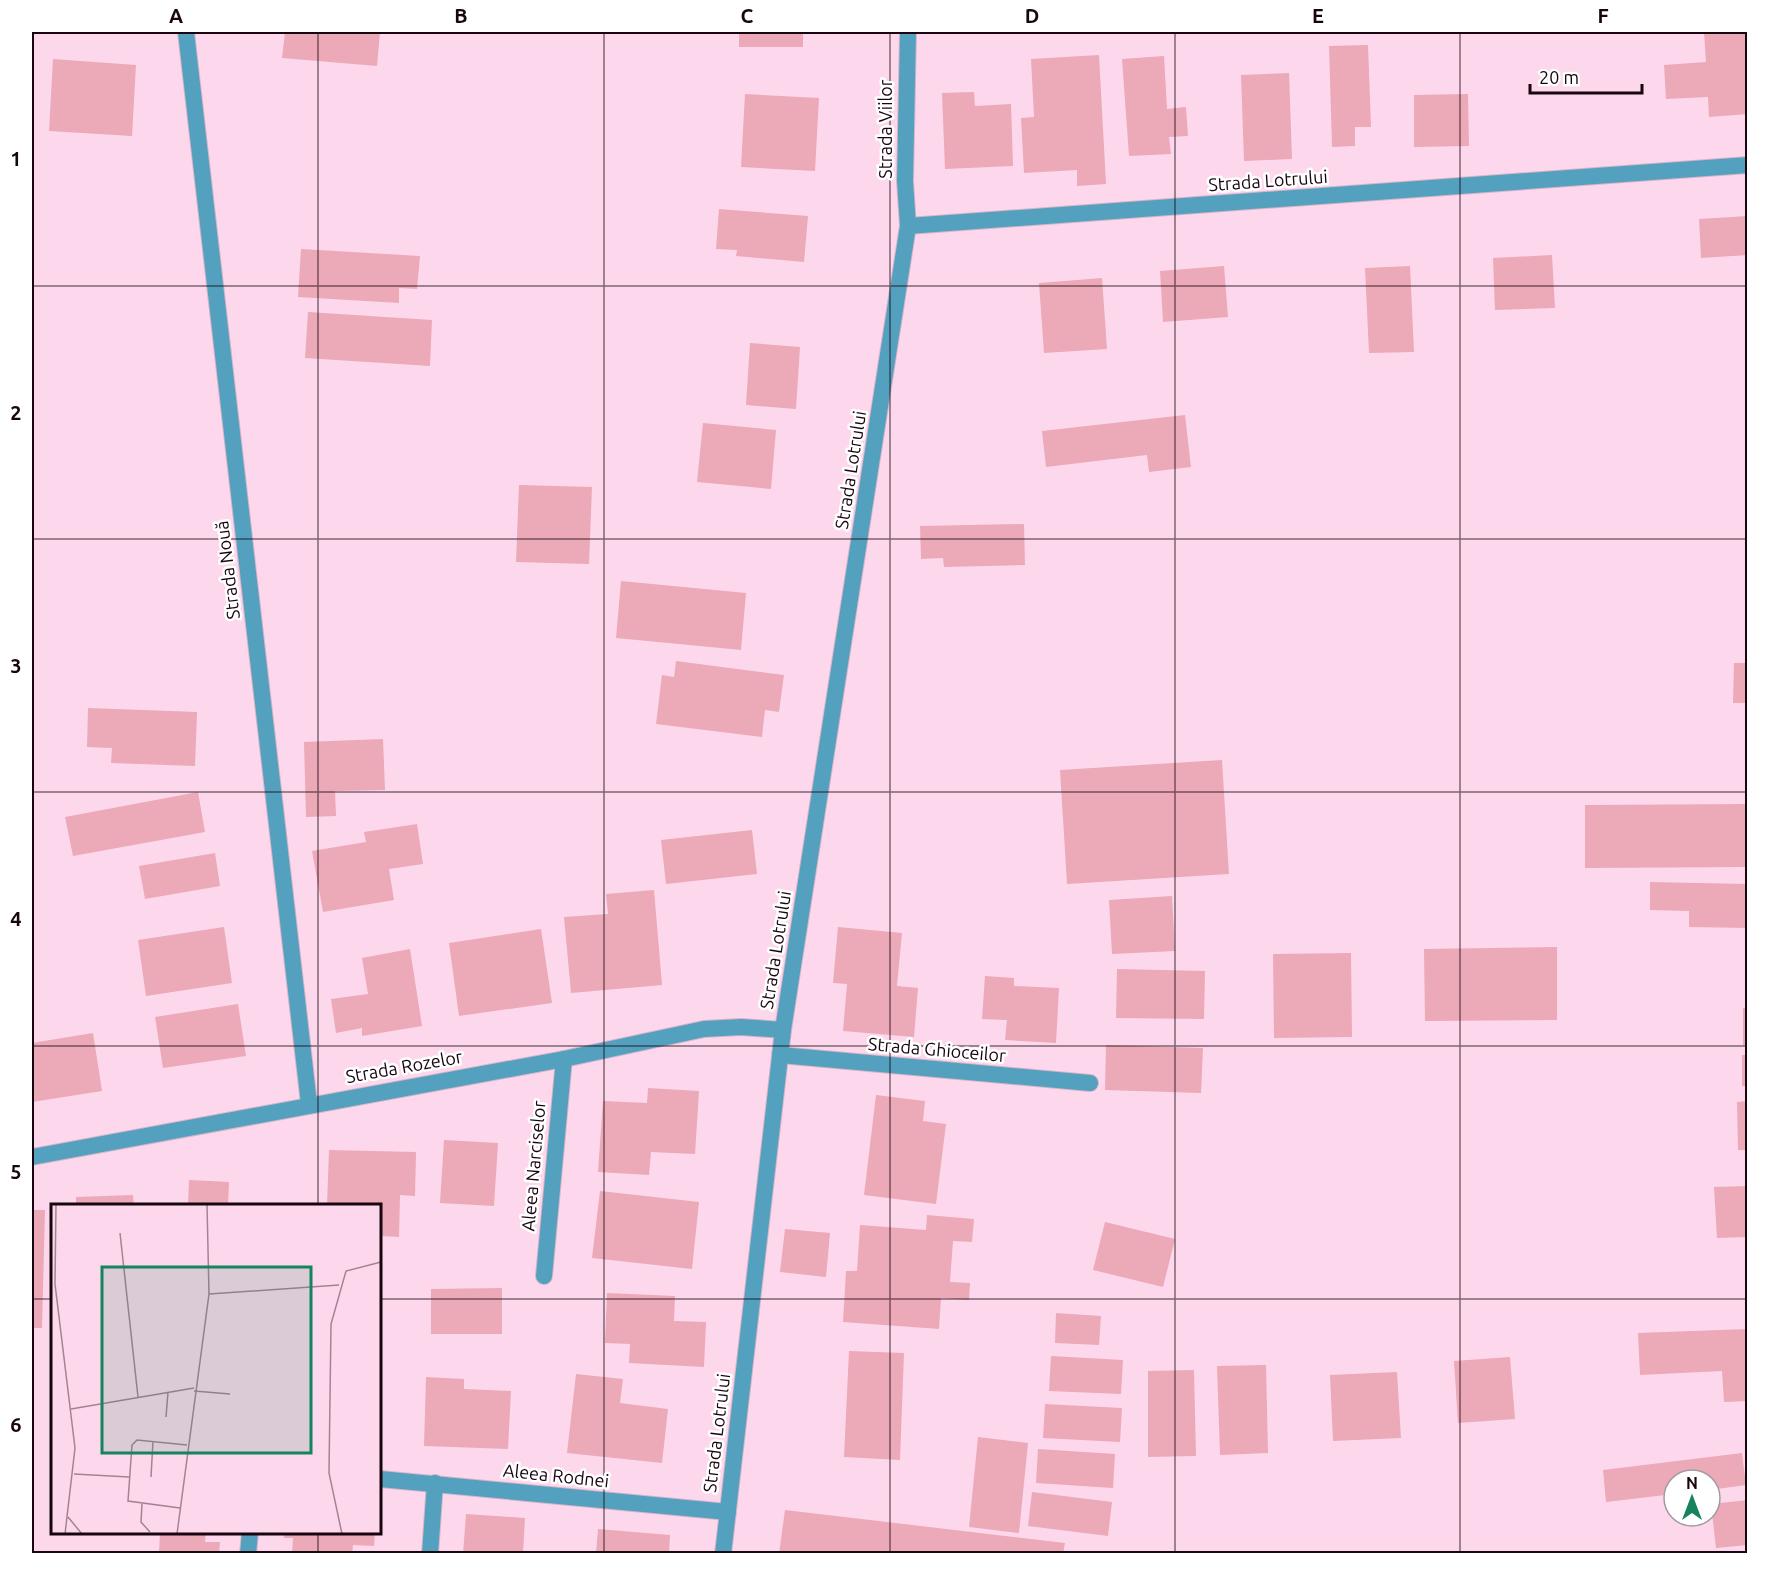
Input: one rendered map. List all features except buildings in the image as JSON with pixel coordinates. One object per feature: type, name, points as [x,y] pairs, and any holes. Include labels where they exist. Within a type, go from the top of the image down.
[{"type":"street","name":"Strada Nouă","points":[[186,32],[309,1104]]},
{"type":"street","name":"Strada Viilor","points":[[908,32],[905,181],[908,226]]},
{"type":"street","name":"Strada Lotrului","points":[[723,1554],[783,1030],[908,226],[1748,165]]},
{"type":"street","name":"Strada Rozelor","points":[[32,1157],[309,1104],[564,1059],[704,1029],[741,1027],[783,1030]]},
{"type":"street","name":"Strada Ghioceilor","points":[[780,1055],[1090,1083]]},
{"type":"street","name":"Aleea Narciselor","points":[[544,1276],[564,1059]]},
{"type":"street","name":"Aleea Rodnei","points":[[381,1479],[728,1512]]},
{"type":"street","points":[[429,1554],[435,1483]]},
{"type":"street","points":[[248,1554],[250,1534]]}]
